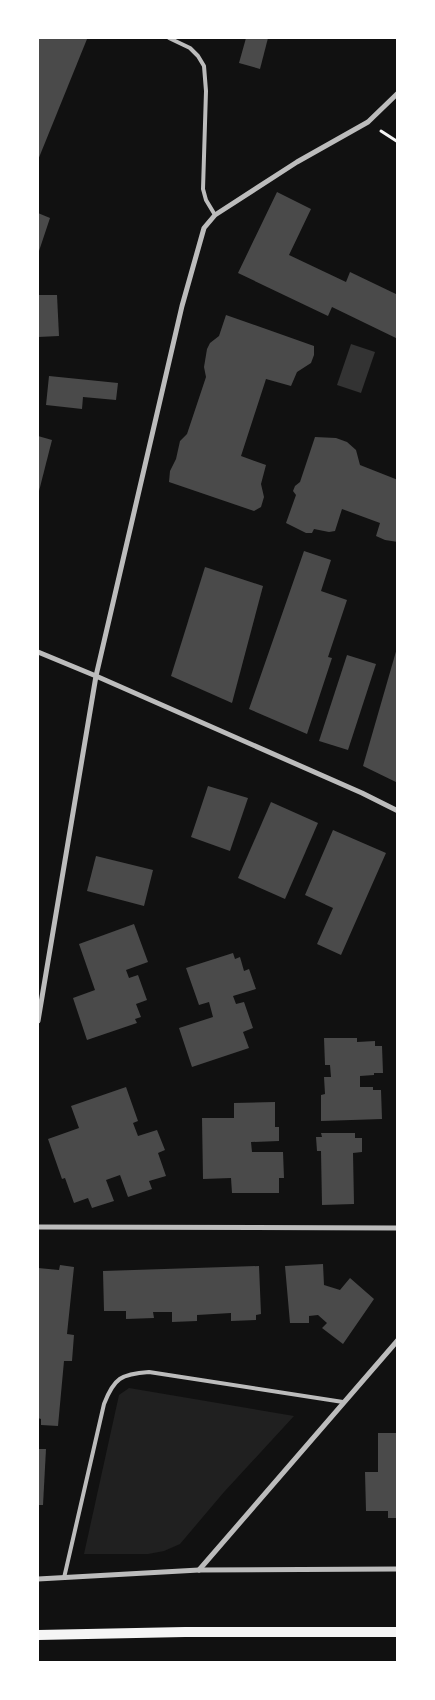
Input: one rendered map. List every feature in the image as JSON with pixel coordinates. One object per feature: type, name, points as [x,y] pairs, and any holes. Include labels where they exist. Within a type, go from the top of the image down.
[{"type":"main road","points":[[38,1635],[185,1632],[398,1632]]},
{"type":"street","points":[[38,1021],[96,676],[182,306],[204,228],[215,215],[297,162],[368,122],[398,92]]},
{"type":"street","points":[[38,652],[362,793],[398,811]]},
{"type":"street","points":[[38,1227],[398,1228]]},
{"type":"street","points":[[199,1570],[398,1340]]},
{"type":"street","points":[[38,1579],[199,1570],[398,1569]]},
{"type":"lane","points":[[169,38],[190,48],[204,66],[206,91],[203,189],[206,200],[215,215]]},
{"type":"lane","points":[[64,1578],[104,1404],[110,1389],[118,1378],[132,1373],[149,1372],[343,1402]]},
{"type":"path","points":[[368,122],[398,142]]},
{"type":"shaded area","points":[[351,344],[375,352],[361,393],[337,385]]},
{"type":"shaded area","points":[[129,1388],[294,1416],[224,1492],[180,1544],[164,1551],[148,1554],[84,1554],[119,1395]]},
{"type":"building","points":[[38,38],[87,39],[38,160]]},
{"type":"building","points":[[246,38],[268,38],[260,69],[239,63]]},
{"type":"building","points":[[277,192],[311,209],[289,255],[346,282],[350,272],[398,295],[398,339],[332,307],[328,316],[238,273]]},
{"type":"building","points":[[38,213],[50,218],[38,254]]},
{"type":"building","points":[[38,295],[57,295],[59,336],[38,337]]},
{"type":"building","points":[[226,315],[314,346],[314,355],[311,363],[297,372],[291,386],[266,379],[241,456],[266,465],[261,484],[264,497],[261,507],[254,511],[169,482],[170,471],[176,459],[180,441],[187,434],[206,377],[204,367],[207,349],[210,343],[219,336]]},
{"type":"building","points":[[49,376],[118,383],[116,400],[83,397],[82,409],[46,405]]},
{"type":"building","points":[[38,436],[52,440],[38,495]]},
{"type":"building","points":[[315,437],[336,438],[347,442],[356,450],[360,465],[398,480],[398,542],[376,536],[380,523],[342,509],[335,531],[329,532],[314,529],[312,533],[306,533],[286,523],[296,495],[293,491],[300,482]]},
{"type":"building","points":[[304,551],[331,560],[321,591],[347,600],[328,657],[332,658],[307,734],[249,709]]},
{"type":"building","points":[[205,567],[263,586],[232,703],[171,676]]},
{"type":"building","points":[[398,648],[398,783],[363,766]]},
{"type":"building","points":[[347,655],[376,664],[348,750],[319,741]]},
{"type":"building","points":[[208,786],[248,798],[230,851],[191,837]]},
{"type":"building","points":[[271,802],[318,823],[285,899],[238,878]]},
{"type":"building","points":[[333,830],[386,853],[341,955],[317,944],[333,908],[305,895]]},
{"type":"building","points":[[96,856],[153,870],[144,906],[87,891]]},
{"type":"building","points":[[134,924],[148,962],[126,970],[129,978],[138,975],[147,1000],[136,1004],[141,1017],[135,1019],[137,1023],[87,1040],[73,998],[95,990],[79,944]]},
{"type":"building","points":[[233,953],[235,959],[240,957],[244,971],[249,969],[256,989],[233,996],[236,1004],[244,1002],[253,1028],[243,1032],[249,1048],[192,1067],[179,1028],[213,1017],[209,1002],[199,1005],[186,968]]},
{"type":"building","points":[[324,1038],[357,1038],[357,1042],[375,1041],[375,1046],[382,1046],[383,1073],[360,1076],[360,1087],[373,1087],[373,1090],[381,1090],[382,1119],[321,1121],[321,1095],[325,1094],[324,1077],[331,1077],[330,1065],[325,1065]]},
{"type":"building","points":[[126,1087],[138,1121],[133,1123],[138,1136],[157,1130],[165,1150],[158,1153],[166,1176],[149,1181],[152,1189],[128,1197],[120,1175],[106,1180],[114,1201],[92,1208],[88,1198],[74,1203],[65,1178],[62,1179],[48,1139],[79,1128],[71,1106]]},
{"type":"building","points":[[275,1102],[275,1127],[279,1127],[279,1141],[251,1142],[252,1152],[283,1152],[284,1178],[279,1178],[279,1193],[232,1193],[231,1178],[203,1179],[202,1118],[234,1118],[234,1103]]},
{"type":"building","points":[[321,1133],[355,1133],[355,1138],[362,1138],[362,1152],[353,1153],[354,1204],[322,1205],[321,1151],[317,1151],[316,1137],[322,1137]]},
{"type":"building","points":[[323,1264],[324,1285],[340,1290],[350,1278],[374,1299],[343,1344],[322,1328],[327,1323],[318,1315],[309,1316],[309,1323],[290,1323],[285,1266]]},
{"type":"building","points":[[60,1265],[74,1267],[67,1334],[74,1335],[72,1361],[64,1361],[58,1426],[41,1425],[41,1419],[38,1418],[38,1268],[59,1270]]},
{"type":"building","points":[[259,1266],[261,1314],[256,1315],[256,1320],[231,1321],[231,1313],[197,1315],[197,1321],[172,1322],[172,1312],[153,1312],[154,1318],[126,1319],[126,1311],[104,1311],[103,1271]]},
{"type":"building","points":[[378,1433],[398,1433],[398,1518],[388,1518],[388,1511],[366,1511],[365,1472],[378,1472]]},
{"type":"building","points":[[38,1449],[46,1449],[43,1505],[38,1505]]}]
